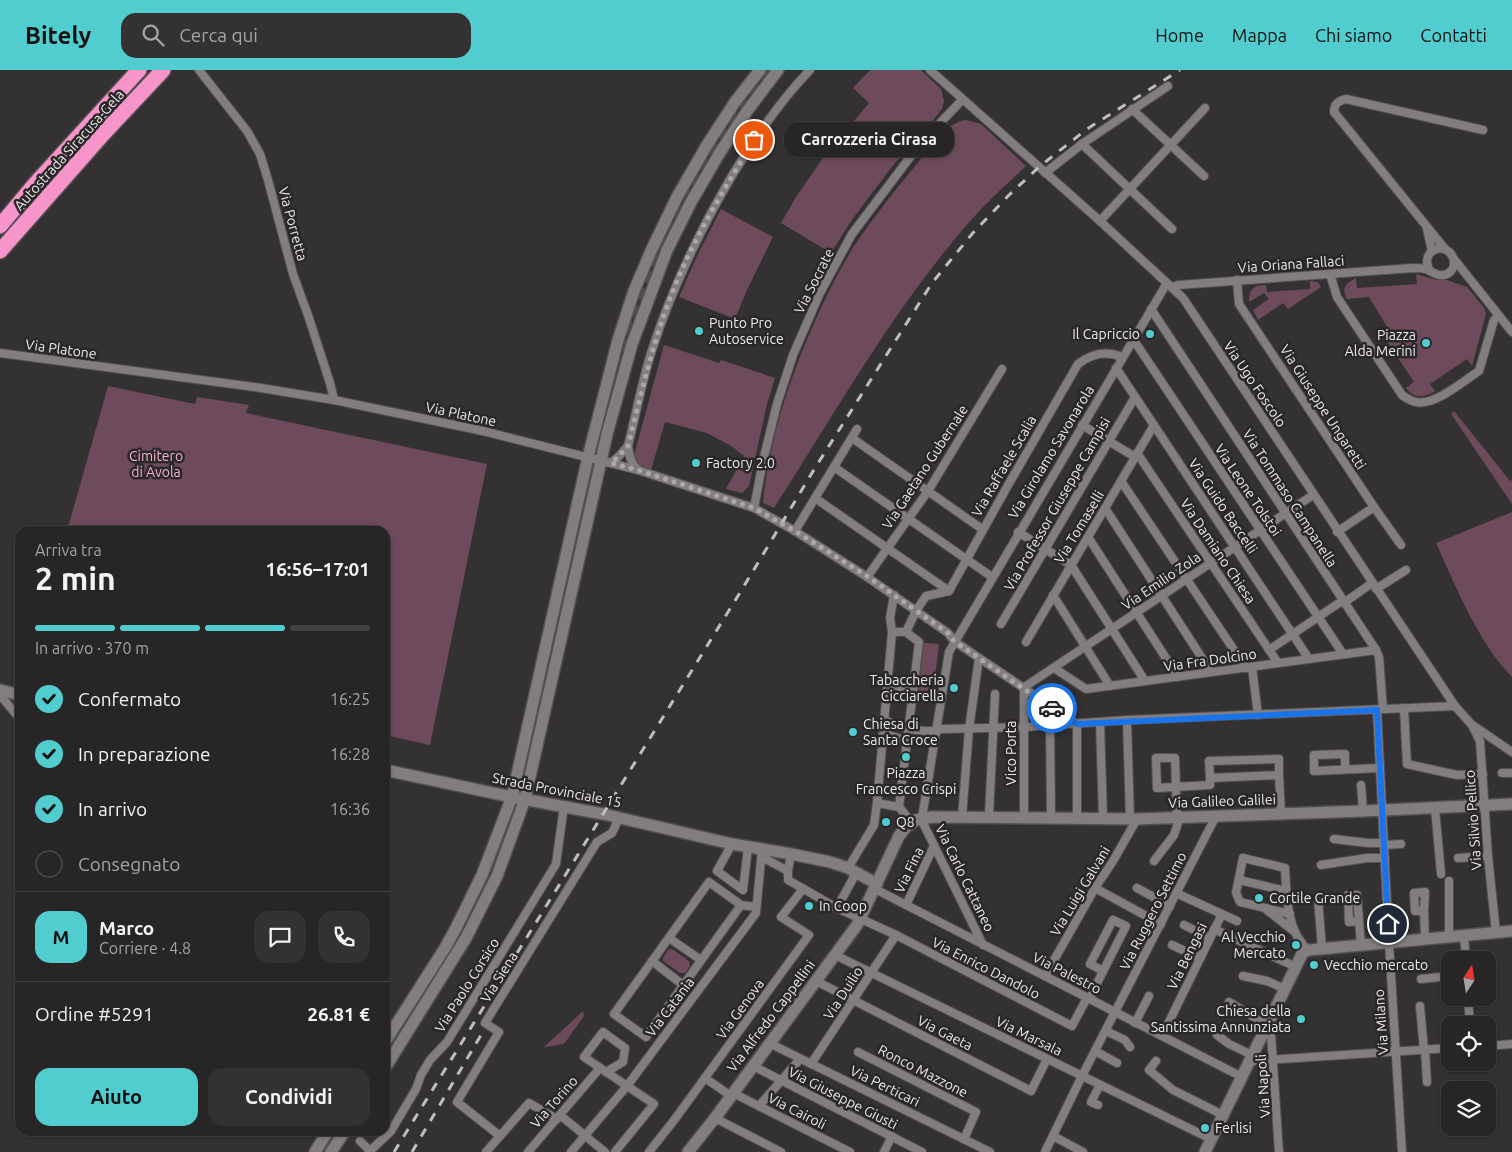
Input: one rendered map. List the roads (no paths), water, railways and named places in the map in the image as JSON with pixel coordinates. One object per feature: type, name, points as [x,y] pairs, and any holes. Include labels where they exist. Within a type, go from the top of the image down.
[{"type":"highway","name":"Autostrada Siracusa-Gela","points":[[0,226],[35,184],[139,70]]},
{"type":"highway","name":"Autostrada Siracusa-Gela","points":[[0,252],[103,134],[163,70]]},
{"type":"street","name":"Via Porretta","points":[[199,70],[247,131],[260,154],[293,274],[309,318],[334,400]]},
{"type":"street","points":[[390,1034],[456,928],[482,875],[512,797],[588,457],[618,340],[634,291],[677,197],[735,102],[760,70]]},
{"type":"street","points":[[390,1060],[466,938],[497,876],[526,800],[632,344],[667,250],[691,202],[719,154],[747,111],[778,70]]},
{"type":"street","points":[[638,470],[630,460],[628,446],[652,351],[683,268],[713,208],[754,140],[794,87],[810,70]]},
{"type":"street","name":"Via Ugo Foscolo","points":[[930,70],[1100,221],[1183,298],[1337,532],[1455,706],[1471,724],[1511,749]]},
{"type":"street","points":[[1045,172],[1132,109],[1168,86]]},
{"type":"street","points":[[1483,130],[1346,98],[1338,101],[1334,107],[1334,112],[1445,249],[1452,254],[1512,332]]},
{"type":"street","name":"Via Socrate","points":[[754,508],[762,461],[777,404],[793,355],[820,293],[852,234],[920,144],[962,100]]},
{"type":"street","points":[[1100,221],[1205,108]]},
{"type":"street","points":[[1132,109],[1204,176]]},
{"type":"street","points":[[1082,144],[1172,229]]},
{"type":"street","points":[[1426,225],[1430,255],[1428,267],[1430,271],[1435,275],[1441,276],[1449,272],[1454,264],[1454,259]]},
{"type":"street","points":[[1413,268],[1436,249],[1445,249]]},
{"type":"street","name":"Via Oriana Fallaci","points":[[1169,285],[1413,268],[1423,268],[1430,271]]},
{"type":"street","points":[[1449,272],[1471,280]]},
{"type":"street","points":[[1330,274],[1337,296],[1402,395],[1418,403],[1428,402],[1439,397],[1479,371],[1494,320],[1499,316]]},
{"type":"street","name":"Via Giuseppe Ungaretti","points":[[1237,280],[1239,304],[1401,545]]},
{"type":"street","name":"Via Girolamo Savonarola","points":[[922,820],[940,730],[949,652],[1150,309],[1169,285]]},
{"type":"street","name":"Via Tommaso Campanella","points":[[1150,309],[1376,650],[1379,657],[1380,709]]},
{"type":"street","name":"Via Leone Tolstoi","points":[[1133,339],[1343,654]]},
{"type":"street","name":"Via Platone","points":[[0,353],[262,388],[334,400],[483,431],[588,457],[638,470],[754,508],[795,531],[917,609],[979,658],[1077,724]]},
{"type":"street","name":"Via Raffaele Scalia","points":[[949,591],[982,529],[1078,364],[1086,358],[1099,354],[1114,354],[1122,357]]},
{"type":"street","name":"Via Guido Baccelli","points":[[1116,368],[1310,659]]},
{"type":"street","name":"Via Gaetano Gubernale","points":[[867,576],[928,490],[1002,369]]},
{"type":"street","name":"Via Professor Giuseppe Campisi","points":[[1001,624],[1135,397]]},
{"type":"street","points":[[1082,424],[1136,455]]},
{"type":"street","name":"Via Tomaselli","points":[[1026,642],[1154,425]]},
{"type":"street","points":[[795,531],[856,429]]},
{"type":"street","points":[[852,438],[982,529]]},
{"type":"street","points":[[606,462],[619,456],[628,446]]},
{"type":"street","name":"Via Damiano Chiesa","points":[[1136,455],[1278,663]]},
{"type":"street","points":[[834,467],[992,577]]},
{"type":"street","points":[[1121,481],[1249,667],[1258,715]]},
{"type":"street","name":"Via Emilio Zola","points":[[1023,689],[1314,495]]},
{"type":"street","points":[[815,498],[949,591]]},
{"type":"street","points":[[1337,532],[1374,507]]},
{"type":"street","points":[[1104,508],[1211,672]]},
{"type":"street","points":[[1018,532],[1071,566],[1145,681]]},
{"type":"street","points":[[1088,537],[1178,677]]},
{"type":"street","points":[[1270,650],[1339,603],[1406,570]]},
{"type":"street","points":[[906,632],[917,609],[926,596],[949,591]]},
{"type":"street","points":[[837,908],[852,870],[874,825],[892,632],[890,618],[891,593]]},
{"type":"street","points":[[1053,595],[1110,686]]},
{"type":"street","points":[[877,802],[899,807],[919,642],[906,632],[892,632]]},
{"type":"street","name":"Via Fra Dolcino","points":[[1054,668],[1086,689],[1376,650]]},
{"type":"street","points":[[962,817],[969,729],[979,658]]},
{"type":"street","points":[[888,682],[913,693]]},
{"type":"street","name":"Vico Porta","points":[[1023,689],[1024,817]]},
{"type":"street","points":[[0,690],[15,694]]},
{"type":"street","points":[[989,816],[995,694]]},
{"type":"street","points":[[0,695],[15,713]]},
{"type":"street","points":[[884,720],[909,729],[930,732],[1127,720],[1455,706]]},
{"type":"street","points":[[1404,708],[1407,764],[1457,775],[1483,774]]},
{"type":"street","name":"Via Milano","points":[[1380,709],[1380,768],[1388,943],[1402,1152]]},
{"type":"street","points":[[1127,720],[1133,819]]},
{"type":"street","points":[[1100,722],[1103,818]]},
{"type":"street","points":[[1077,724],[1077,818]]},
{"type":"street","name":"Via Silvio Pellico","points":[[1471,724],[1480,741],[1488,856],[1496,933]]},
{"type":"street","points":[[1050,725],[1051,817]]},
{"type":"street","points":[[883,733],[907,741]]},
{"type":"street","points":[[1345,769],[1345,754],[1314,755],[1314,770],[1380,768]]},
{"type":"street","points":[[1154,861],[1174,835],[1179,817],[1176,787],[1175,758],[1156,758],[1157,788],[1176,787],[1210,786],[1209,761],[1279,759],[1281,814]]},
{"type":"street","name":"Strada Provinciale 15","points":[[390,771],[526,800],[564,806],[748,847],[762,857],[791,854],[852,870],[876,890]]},
{"type":"street","points":[[1502,773],[1512,773]]},
{"type":"street","points":[[1210,778],[1279,775]]},
{"type":"street","points":[[1361,785],[1363,811]]},
{"type":"street","name":"Via Galileo Galilei","points":[[922,820],[989,816],[1133,819],[1512,804]]},
{"type":"street","name":"Via Paolo Corsico","points":[[390,1132],[416,1089],[425,1068],[447,1042],[556,864],[564,806]]},
{"type":"street","name":"Via Carlo Cattaneo","points":[[899,807],[922,820],[983,945]]},
{"type":"street","points":[[1435,808],[1441,874]]},
{"type":"street","name":"Via Ruggero Settimo","points":[[1045,1152],[1216,816]]},
{"type":"street","name":"Via Siena","points":[[500,1136],[457,1102],[499,1032],[485,1023],[597,842],[612,833],[619,818]]},
{"type":"street","name":"Via Luigi Galvani","points":[[1045,976],[1095,888],[1113,862],[1133,819]]},
{"type":"street","name":"Via Alfredo Cappellini","points":[[688,1152],[732,1095],[860,919],[876,890],[899,836],[906,827],[922,820]]},
{"type":"street","points":[[1334,839],[1368,844],[1401,844]]},
{"type":"street","points":[[727,843],[717,870],[743,890],[748,847]]},
{"type":"street","name":"Via Fina","points":[[906,905],[934,846]]},
{"type":"street","points":[[762,857],[788,871],[791,854]]},
{"type":"street","points":[[1458,858],[1488,856]]},
{"type":"street","name":"Via Catania","points":[[571,1152],[627,1086],[756,913],[762,857]]},
{"type":"street","points":[[1290,914],[1240,902],[1236,893],[1243,858],[1285,868],[1290,914],[1295,932],[1307,950]]},
{"type":"street","points":[[1321,865],[1367,858],[1385,858]]},
{"type":"street","name":"Via Enrico Dandolo","points":[[788,871],[788,880],[837,908],[1072,1026],[1088,998]]},
{"type":"street","points":[[1238,880],[1286,891]]},
{"type":"street","points":[[741,905],[646,1037],[614,1014],[709,882],[741,905],[756,908]]},
{"type":"street","points":[[1449,882],[1457,936],[1463,951]]},
{"type":"street","points":[[1095,888],[1160,924]]},
{"type":"street","points":[[1137,888],[1170,906]]},
{"type":"street","name":"Via Genova","points":[[649,1152],[809,935],[782,917],[803,889]]},
{"type":"street","name":"Via Palestro","points":[[876,890],[1242,1077]]},
{"type":"street","points":[[1414,893],[1424,892],[1425,940]]},
{"type":"street","points":[[1176,894],[1237,921]]},
{"type":"street","points":[[1348,895],[1357,895],[1361,946]]},
{"type":"street","points":[[1318,898],[1322,949]]},
{"type":"street","points":[[1263,908],[1295,932]]},
{"type":"street","name":"Via Bengasi","points":[[1162,1036],[1222,914]]},
{"type":"street","points":[[1088,998],[1103,971],[1126,926],[1113,920],[1090,964],[1103,971]]},
{"type":"street","points":[[1184,925],[1210,938]]},
{"type":"street","points":[[1214,929],[1296,967]]},
{"type":"street","points":[[1205,1152],[1303,952],[1307,950],[1512,931]]},
{"type":"street","name":"Via Duilio","points":[[811,1064],[896,936]]},
{"type":"street","points":[[669,938],[701,960]]},
{"type":"street","points":[[1172,945],[1200,958]]},
{"type":"street","name":"Via Marsala","points":[[835,955],[1211,1139]]},
{"type":"street","points":[[652,961],[683,985]]},
{"type":"street","points":[[1243,976],[1267,981],[1285,989]]},
{"type":"street","points":[[1421,979],[1441,977]]},
{"type":"street","name":"Via Gaeta","points":[[816,980],[1031,1091],[1047,1059]]},
{"type":"street","points":[[1135,1023],[1149,996]]},
{"type":"street","points":[[1229,1002],[1269,1022]]},
{"type":"street","points":[[1420,1006],[1427,1082]]},
{"type":"street","name":"Via Napoli","points":[[1269,1022],[1274,1060],[1279,1152]]},
{"type":"street","points":[[1106,1031],[1125,1040],[1130,1047]]},
{"type":"street","points":[[603,1070],[623,1062],[624,1048],[603,1032],[584,1057],[603,1070],[654,1104],[615,1152]]},
{"type":"street","points":[[1217,1035],[1251,1058],[1274,1060],[1441,1049]]},
{"type":"street","name":"Via Perticari","points":[[769,1044],[990,1152]]},
{"type":"street","points":[[1496,1045],[1512,1044]]},
{"type":"street","points":[[1095,1051],[1117,1063]]},
{"type":"street","name":"Ronco Mazzone","points":[[858,1052],[976,1112],[964,1139]]},
{"type":"street","points":[[759,1106],[800,1059]]},
{"type":"street","points":[[1156,1061],[1149,1070],[1173,1090],[1223,1115]]},
{"type":"street","name":"Via Giuseppe Giusti","points":[[753,1066],[922,1152]]},
{"type":"street","name":"Via Torino","points":[[528,1152],[603,1070]]},
{"type":"street","name":"Via Cairoli","points":[[705,1078],[732,1095],[759,1106],[850,1152]]},
{"type":"street","points":[[1098,1105],[1091,1102],[1100,1085]]},
{"type":"street","points":[[486,1152],[529,1102],[558,1117],[585,1135],[605,1152]]},
{"type":"street","points":[[715,1118],[781,1152]]},
{"type":"street","points":[[315,1152],[325,1136]]},
{"type":"street","points":[[331,1152],[342,1136]]},
{"type":"street","name":"Via Paolo Corsico","points":[[360,1141],[370,1150],[385,1136]]},
{"type":"street","points":[[884,1152],[892,1136]]},
{"type":"street","points":[[1053,1136],[1083,1152]]},
{"type":"tunnel","points":[[549,666],[605,412],[618,363],[642,290],[662,243],[685,197],[725,132],[769,70]]},
{"type":"tunnel","points":[[390,1048],[452,947],[488,879],[508,828],[533,741]]},
{"type":"tunnel","points":[[324,1152],[334,1136]]},
{"type":"railway","points":[[394,1152],[815,468],[932,283],[972,234],[1039,167],[1087,129],[1180,70]]},
{"type":"railway","points":[[412,1152],[481,1035]]},
{"type":"place","name":"Carrozzeria Cirasa","points":[[754,140]]},
{"type":"place","name":"Punto Pro Autoservice","points":[[699,331]]},
{"type":"place","name":"Il Capriccio","points":[[1150,334]]},
{"type":"place","name":"Piazza Alda Merini","points":[[1426,343]]},
{"type":"place","name":"Factory 2.0","points":[[696,463]]},
{"type":"place","name":"Tabaccheria Cicciarella","points":[[954,688]]},
{"type":"place","name":"Chiesa di Santa Croce","points":[[853,732]]},
{"type":"place","name":"Piazza Francesco Crispi","points":[[906,757]]},
{"type":"place","name":"Q8","points":[[886,822]]},
{"type":"place","name":"Cortile Grande","points":[[1259,898]]},
{"type":"place","name":"In Coop","points":[[809,906]]},
{"type":"place","name":"Al Vecchio Mercato","points":[[1296,945]]},
{"type":"place","name":"Vecchio mercato","points":[[1314,965]]},
{"type":"place","name":"Chiesa della Santissima Annunziata","points":[[1301,1019]]},
{"type":"place","name":"Ferlisi","points":[[1205,1128]]},
{"type":"park label","name":"Cimitero di Avola","points":[[156,464]]}]
